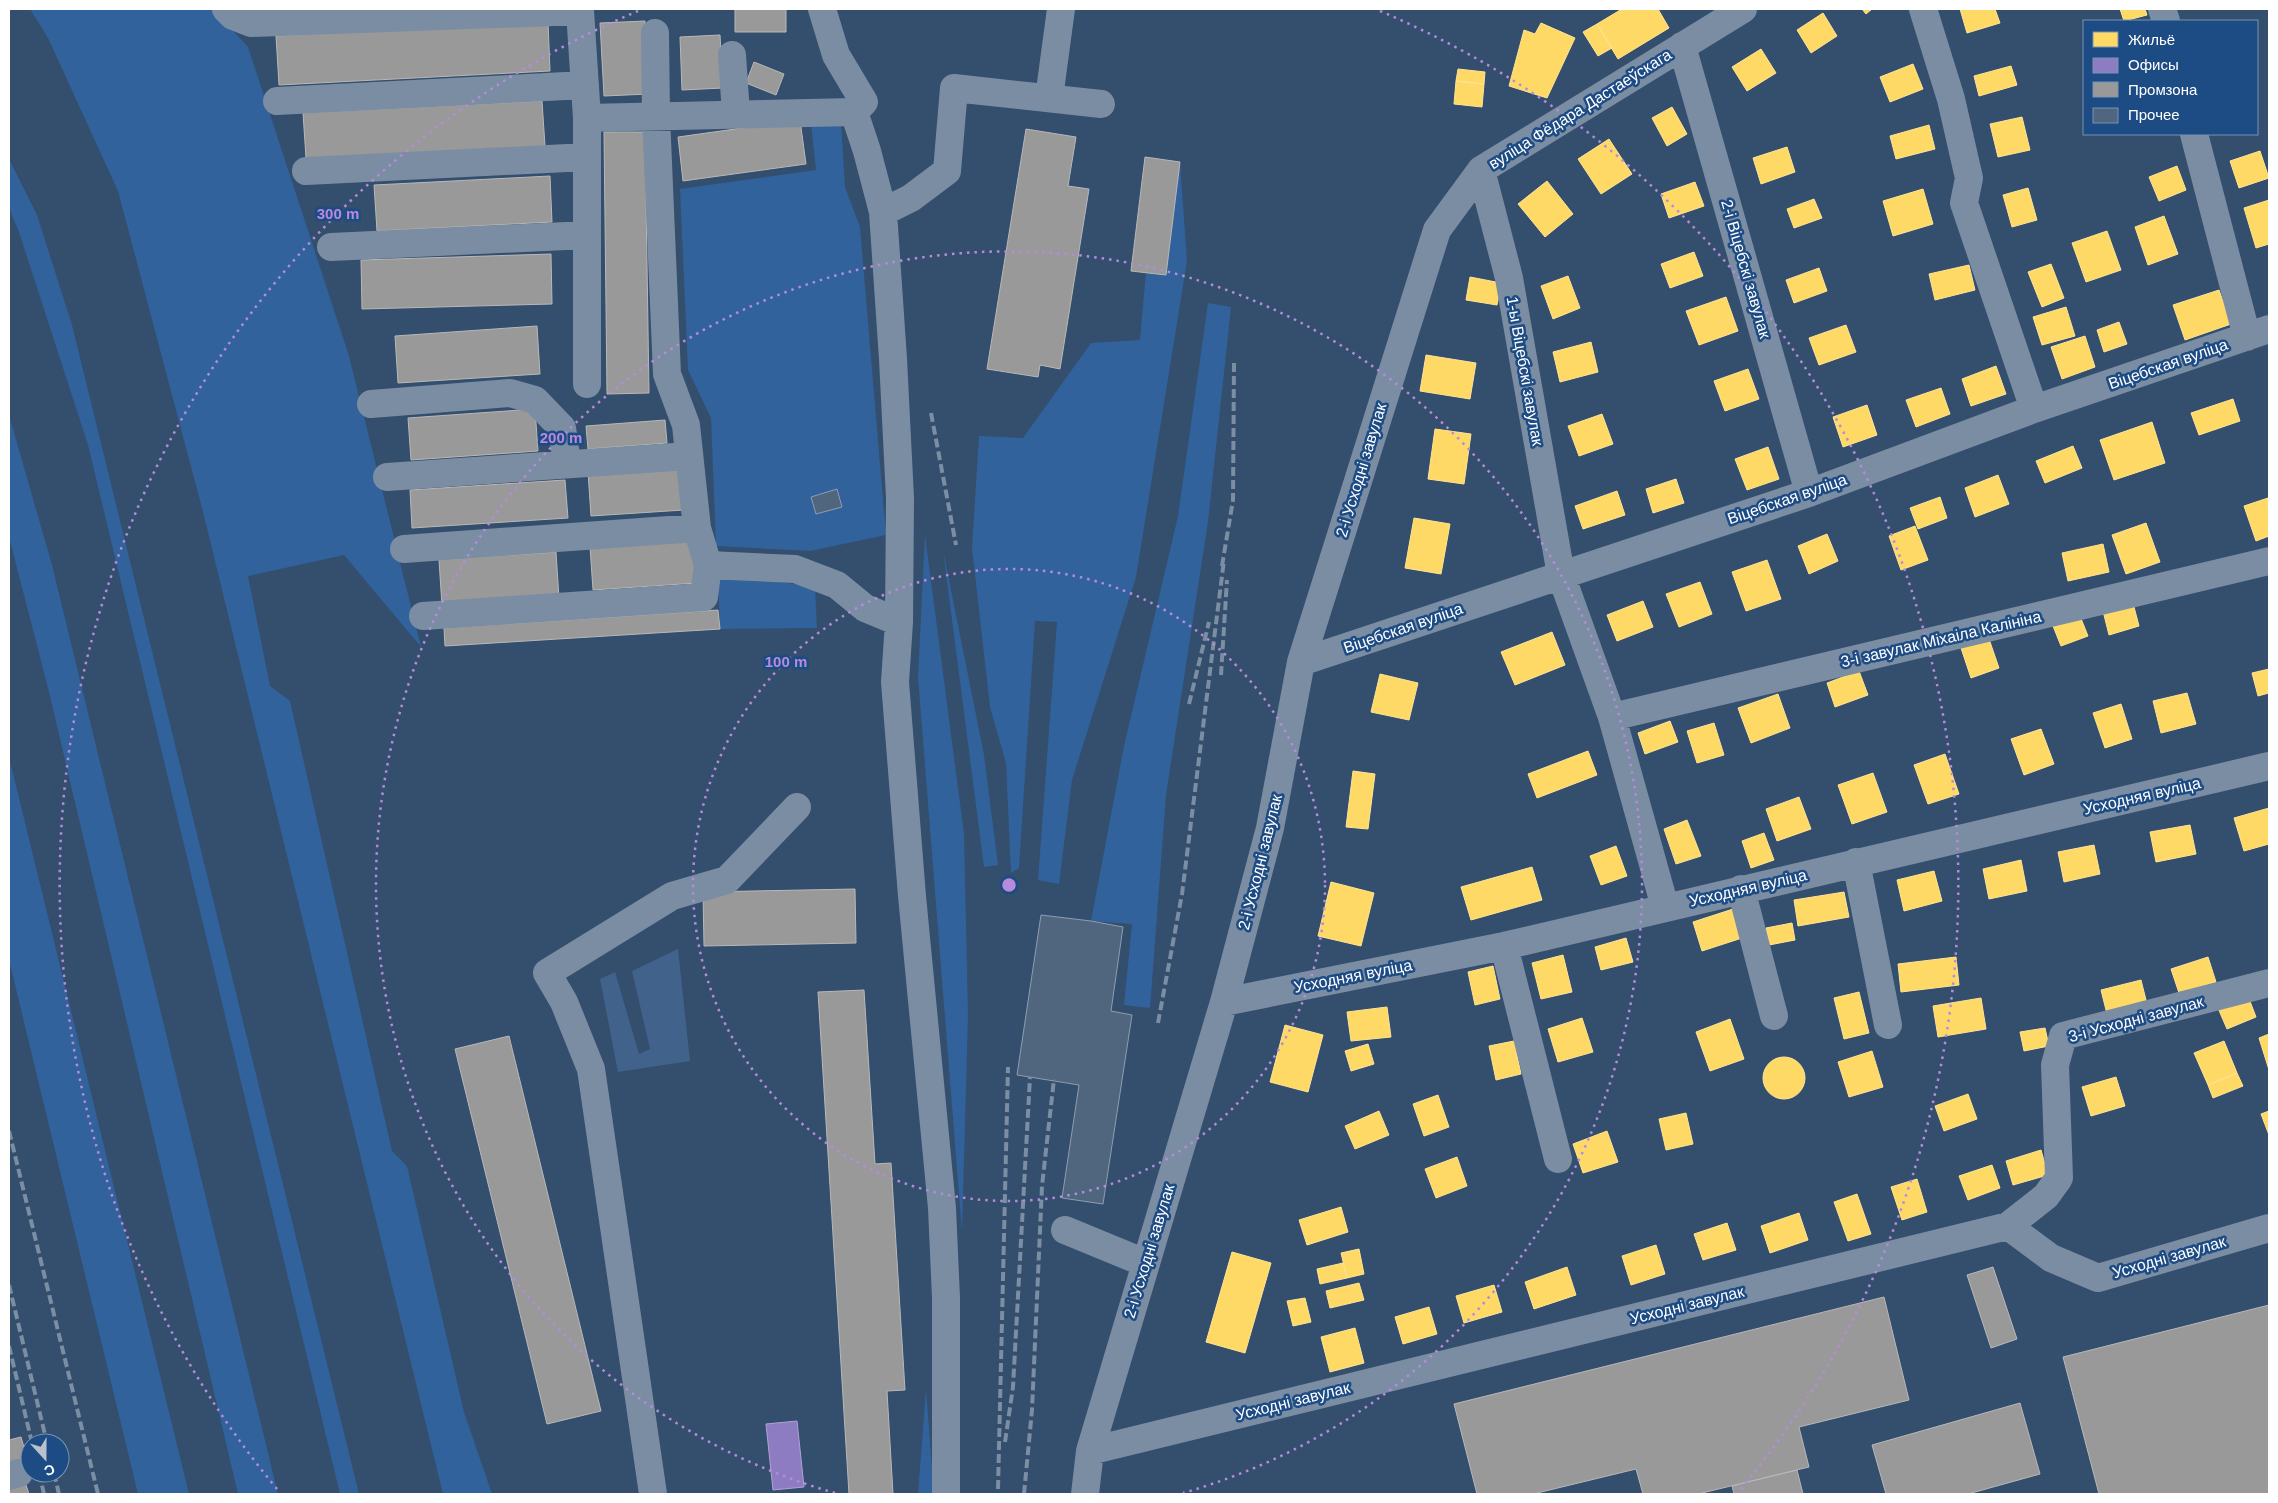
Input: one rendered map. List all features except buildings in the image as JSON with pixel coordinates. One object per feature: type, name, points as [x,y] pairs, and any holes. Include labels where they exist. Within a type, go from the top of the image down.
[{"type":"street","points":[[226,9],[233,16],[251,23],[580,11],[587,118],[588,384]]},
{"type":"street","points":[[587,118],[854,112],[864,102],[836,55],[822,9]]},
{"type":"street","points":[[1049,98],[1062,9]]},
{"type":"street","name":"вуліца Фёдара Дастаеўскага","points":[[1437,230],[1481,170],[1743,9]]},
{"type":"street","points":[[1923,9],[1951,99],[1969,178],[1964,203],[2034,409]]},
{"type":"street","points":[[423,616],[704,598],[708,565],[697,528],[686,425],[667,374],[656,116],[655,33]]},
{"type":"street","name":"2-і Віцебскі завулак","points":[[1682,46],[1809,493]]},
{"type":"street","points":[[732,56],[736,114]]},
{"type":"street","points":[[277,101],[585,85]]},
{"type":"street","points":[[883,212],[911,198],[947,171],[954,88],[1101,104]]},
{"type":"street","points":[[854,112],[867,151],[883,212],[893,359],[900,498],[899,622],[895,682],[912,896],[942,1217],[946,1298],[946,1494]]},
{"type":"street","points":[[2194,135],[2258,333]]},
{"type":"street","points":[[306,171],[587,158]]},
{"type":"street","name":"1-ы Віцебскі завулак","points":[[1481,170],[1509,278],[1561,575],[1612,717],[1665,907]]},
{"type":"street","name":"2-і Усходні завулак","points":[[1085,1494],[1090,1451],[1224,1002],[1270,828],[1301,662],[1437,230]]},
{"type":"street","points":[[331,247],[587,235]]},
{"type":"street","name":"Віцебская вуліца","points":[[1301,662],[1809,493],[2034,409],[2258,333]]},
{"type":"street","points":[[371,404],[510,393],[535,400],[562,428],[567,464]]},
{"type":"street","points":[[387,477],[690,456]]},
{"type":"street","points":[[404,548],[697,528]]},
{"type":"street","name":"3-і завулак Міхаіла Калініна","points":[[1612,717],[2269,561]]},
{"type":"street","points":[[708,565],[796,569],[837,585],[864,608],[899,622]]},
{"type":"street","name":"Усходняя вуліца","points":[[1224,1002],[1504,946],[2269,766]]},
{"type":"street","points":[[653,1494],[591,1069],[564,1002],[547,973],[672,896],[727,880],[797,807]]},
{"type":"street","points":[[1856,862],[1888,1025]]},
{"type":"street","points":[[1741,889],[1774,1016]]},
{"type":"street","points":[[1504,946],[1558,1159]]},
{"type":"street","name":"3-і Усходні завулак","points":[[2008,1226],[2046,1196],[2059,1178],[2055,1065],[2063,1036],[2269,983]]},
{"type":"street","name":"Усходні завулак","points":[[1090,1451],[2008,1226],[2051,1258],[2098,1278],[2269,1228]]},
{"type":"street","points":[[1065,1230],[1145,1263]]},
{"type":"shaded area","points":[[30,9],[213,9],[248,47],[349,356],[421,647],[344,555],[248,576],[270,686],[290,701],[392,1151],[407,1166],[464,1412],[492,1494],[443,1494],[203,512],[118,191],[48,38]]},
{"type":"shaded area","points":[[841,123],[845,187],[860,227],[886,535],[810,551],[716,546],[711,418],[688,370],[680,189],[816,170],[811,124]]},
{"type":"shaded area","points":[[9,159],[37,215],[72,325],[359,1494],[340,1494],[88,445],[19,232],[9,208]]},
{"type":"shaded area","points":[[1180,162],[1187,261],[1136,577],[1072,780],[1059,884],[1038,880],[1057,622],[1035,621],[1019,868],[1011,873],[1006,763],[990,707],[972,548],[979,436],[1023,438],[1091,343],[1140,340],[1146,272],[1166,274]]},
{"type":"shaded area","points":[[1208,303],[1231,307],[1208,522],[1166,795],[1150,1008],[1124,1005],[1132,924],[1091,921],[1124,746],[1178,516]]},
{"type":"shaded area","points":[[9,415],[52,565],[278,1494],[238,1494],[49,692],[9,537]]},
{"type":"shaded area","points":[[925,535],[964,834],[968,1015],[962,1232],[918,677]]},
{"type":"shaded area","points":[[943,550],[984,755],[998,865],[984,867]]},
{"type":"shaded area","points":[[718,573],[815,587],[817,628],[720,629]]},
{"type":"shaded area","points":[[9,757],[189,1494],[138,1494],[9,960]]},
{"type":"shaded area","points":[[678,949],[690,1061],[618,1072],[600,979],[615,972],[639,1054],[650,1049],[632,971]]},
{"type":"shaded area","points":[[926,1389],[934,1494],[918,1494]]},
{"type":"railway","points":[[1222,566],[1233,500],[1234,363]]},
{"type":"railway","points":[[931,413],[956,545]]},
{"type":"railway","points":[[1158,1023],[1182,894],[1224,560]]},
{"type":"railway","points":[[1221,675],[1227,580]]},
{"type":"railway","points":[[1189,704],[1209,622]]},
{"type":"railway","points":[[998,1489],[1008,1067]]},
{"type":"railway","points":[[1005,1442],[1013,1387],[1030,1077]]},
{"type":"railway","points":[[1024,1494],[1032,1410],[1042,1186],[1054,1079]]},
{"type":"railway","points":[[9,1131],[98,1494]]},
{"type":"railway","points":[[9,1285],[45,1433]]},
{"type":"railway","points":[[9,1346],[30,1433]]},
{"type":"railway","points":[[41,1483],[44,1494]]},
{"type":"railway","points":[[56,1483],[59,1494]]}]
